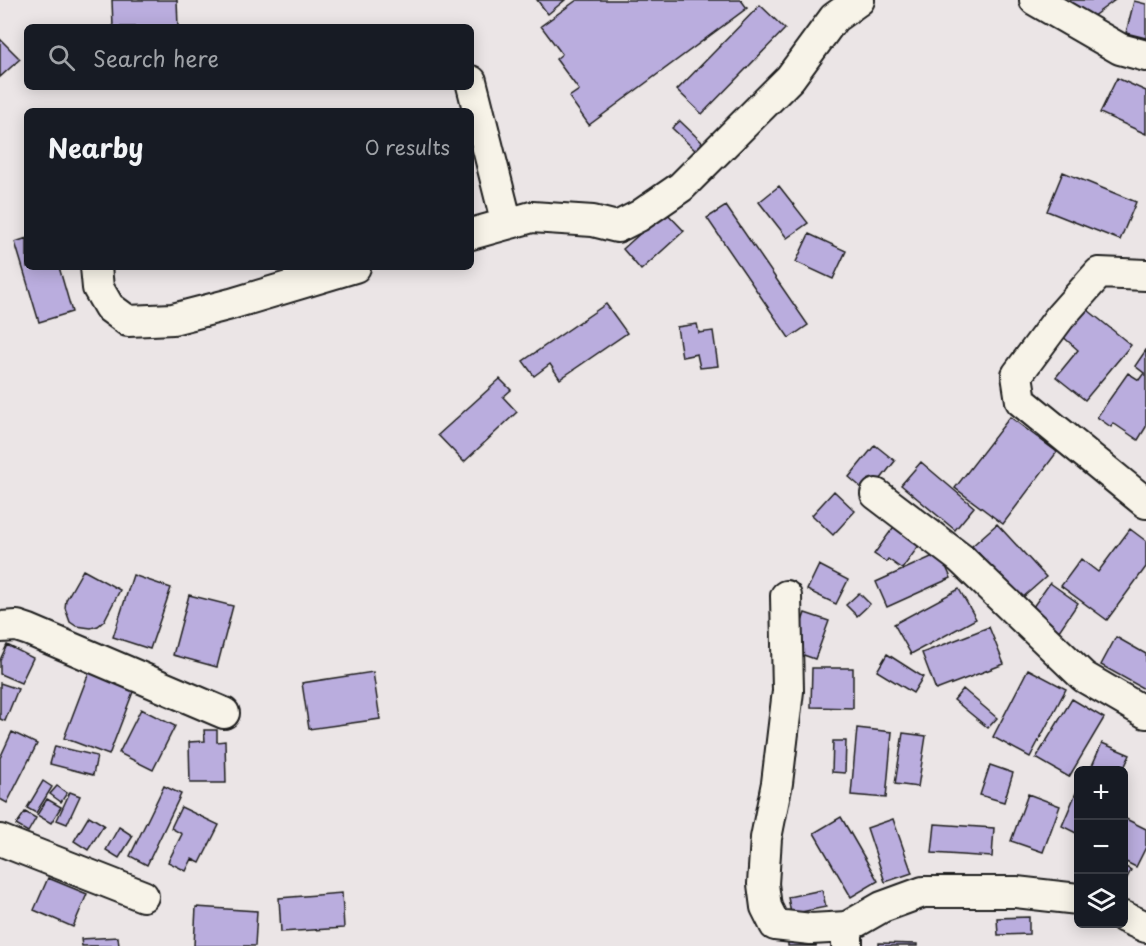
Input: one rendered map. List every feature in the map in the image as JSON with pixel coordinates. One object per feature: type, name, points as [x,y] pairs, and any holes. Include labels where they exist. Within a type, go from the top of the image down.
[{"type":"street","points":[[474,233],[531,217],[593,221],[617,227],[639,216],[681,187],[714,155],[790,78],[834,18],[860,0]]},
{"type":"street","points":[[1035,0],[1119,49],[1146,56]]},
{"type":"street","points":[[473,90],[507,224]]},
{"type":"street","points":[[96,270],[98,288],[109,307],[128,321],[172,319],[345,270]]},
{"type":"street","points":[[1146,275],[1099,273],[1060,316],[1017,375],[1021,401],[1146,503]]},
{"type":"street","points":[[876,494],[960,558],[1084,677],[1146,714]]},
{"type":"street","points":[[786,596],[788,692],[777,783],[766,838],[763,884],[766,907],[775,925],[847,936],[882,907],[923,892],[1016,892],[1074,899]]},
{"type":"street","points":[[0,627],[17,626],[29,630],[224,713]]},
{"type":"street","points":[[0,840],[143,896]]},
{"type":"street","points":[[1128,918],[1146,927]]},
{"type":"building","points":[[112,0],[177,0],[178,24],[113,24]]},
{"type":"building","points":[[537,0],[565,0],[548,14]]},
{"type":"building","points":[[577,0],[741,0],[747,8],[589,125],[569,97],[579,90],[556,59],[562,54],[541,26]]},
{"type":"building","points":[[1069,0],[1115,0],[1085,22]]},
{"type":"building","points":[[1134,1],[1146,4],[1146,38],[1126,33]]},
{"type":"building","points":[[760,5],[785,29],[702,114],[677,90]]},
{"type":"building","points":[[0,39],[20,59],[0,77]]},
{"type":"building","points":[[1117,78],[1146,91],[1146,134],[1100,113]]},
{"type":"building","points":[[680,121],[705,145],[698,153],[672,128]]},
{"type":"building","points":[[1063,172],[1136,202],[1120,240],[1047,211]]},
{"type":"building","points":[[779,186],[808,223],[787,238],[759,202]]},
{"type":"building","points":[[726,206],[808,325],[789,338],[707,218]]},
{"type":"building","points":[[665,211],[684,231],[641,270],[623,249]]},
{"type":"building","points":[[809,234],[846,251],[833,279],[796,262]]},
{"type":"building","points":[[24,239],[24,270],[60,270],[72,312],[39,322],[15,242]]},
{"type":"building","points":[[606,304],[627,333],[560,379],[550,364],[534,376],[523,361]]},
{"type":"building","points":[[1083,306],[1131,345],[1085,400],[1056,377],[1078,350],[1060,334]]},
{"type":"building","points":[[697,324],[699,333],[713,331],[718,366],[700,368],[697,354],[682,357],[677,327]]},
{"type":"building","points":[[1146,350],[1146,427],[1138,440],[1113,423],[1111,427],[1097,417],[1128,373],[1139,380],[1144,373],[1135,366]]},
{"type":"building","points":[[500,379],[511,390],[503,397],[517,412],[464,462],[438,435]]},
{"type":"building","points":[[1010,417],[1057,452],[1003,524],[955,488]]},
{"type":"building","points":[[875,445],[895,461],[869,494],[849,477]]},
{"type":"building","points":[[921,462],[974,507],[955,530],[901,485]]},
{"type":"building","points":[[834,491],[855,511],[833,535],[812,515]]},
{"type":"building","points":[[898,521],[923,540],[902,569],[888,559],[886,562],[874,554]]},
{"type":"building","points":[[997,524],[1046,577],[1021,599],[972,546]]},
{"type":"building","points":[[1130,529],[1146,541],[1146,567],[1107,620],[1061,586],[1081,559],[1098,572]]},
{"type":"building","points":[[940,553],[951,578],[887,607],[876,582]]},
{"type":"building","points":[[819,565],[848,580],[836,604],[807,590]]},
{"type":"building","points":[[83,570],[120,590],[104,621],[91,628],[76,626],[70,622],[65,608],[66,600]]},
{"type":"building","points":[[133,575],[171,588],[150,649],[113,637]]},
{"type":"building","points":[[1050,583],[1078,603],[1059,631],[1030,611]]},
{"type":"building","points":[[959,589],[976,619],[911,654],[894,624]]},
{"type":"building","points":[[859,593],[870,604],[857,616],[846,605]]},
{"type":"building","points":[[189,595],[233,606],[217,667],[173,655]]},
{"type":"building","points":[[805,613],[829,621],[815,659],[792,651]]},
{"type":"building","points":[[989,627],[1004,664],[936,690],[922,653]]},
{"type":"building","points":[[1116,637],[1146,654],[1146,690],[1101,665]]},
{"type":"building","points":[[7,645],[33,658],[21,683],[0,674],[0,660]]},
{"type":"building","points":[[887,654],[923,677],[913,693],[877,671]]},
{"type":"building","points":[[91,667],[136,684],[109,755],[64,738]]},
{"type":"building","points":[[812,668],[853,668],[853,708],[811,707]]},
{"type":"building","points":[[1028,669],[1066,689],[1030,757],[993,737]]},
{"type":"building","points":[[373,672],[380,719],[309,729],[302,683]]},
{"type":"building","points":[[0,683],[18,689],[5,721],[0,719]]},
{"type":"building","points":[[963,689],[997,718],[988,728],[954,700]]},
{"type":"building","points":[[1072,699],[1104,718],[1069,777],[1036,758]]},
{"type":"building","points":[[141,709],[175,726],[153,770],[119,753]]},
{"type":"building","points":[[857,728],[892,732],[886,798],[851,795]]},
{"type":"building","points":[[204,730],[217,730],[217,742],[225,741],[226,783],[190,783],[189,742],[205,741]]},
{"type":"building","points":[[12,732],[37,744],[7,803],[0,799],[0,758]]},
{"type":"building","points":[[903,733],[926,736],[918,787],[895,784]]},
{"type":"building","points":[[833,741],[846,741],[845,773],[832,772]]},
{"type":"building","points":[[1102,743],[1130,755],[1125,766],[1092,766]]},
{"type":"building","points":[[55,746],[97,756],[93,775],[50,764]]},
{"type":"building","points":[[990,765],[1013,773],[1004,802],[980,795]]},
{"type":"building","points":[[43,781],[52,787],[36,813],[27,808]]},
{"type":"building","points":[[57,786],[67,793],[61,802],[50,794]]},
{"type":"building","points":[[164,786],[181,794],[147,865],[130,856]]},
{"type":"building","points":[[70,792],[80,796],[67,824],[57,820]]},
{"type":"building","points":[[1028,794],[1060,806],[1043,852],[1011,841]]},
{"type":"building","points":[[1074,798],[1074,832],[1062,826]]},
{"type":"building","points":[[47,799],[61,807],[51,823],[37,815]]},
{"type":"building","points":[[181,807],[219,825],[200,863],[192,859],[186,871],[168,862],[182,834],[171,828]]},
{"type":"building","points":[[25,812],[36,818],[28,832],[16,825]]},
{"type":"building","points":[[89,816],[104,825],[88,850],[74,841]]},
{"type":"building","points":[[841,817],[878,881],[851,897],[814,833]]},
{"type":"building","points":[[893,819],[912,873],[885,882],[867,828]]},
{"type":"building","points":[[1128,820],[1146,829],[1146,847],[1136,867],[1128,863]]},
{"type":"building","points":[[935,824],[994,828],[992,857],[932,853]]},
{"type":"building","points":[[119,827],[133,836],[119,858],[106,850]]},
{"type":"building","points":[[48,878],[87,894],[73,927],[34,910]]},
{"type":"building","points":[[822,890],[826,907],[791,914],[788,897]]},
{"type":"building","points":[[342,893],[344,928],[281,932],[279,898]]},
{"type":"building","points":[[196,907],[257,911],[255,946],[194,946]]},
{"type":"building","points":[[1029,917],[1029,934],[998,935],[997,918]]},
{"type":"building","points":[[118,937],[119,946],[82,946],[81,939]]},
{"type":"building","points":[[788,942],[816,943],[816,946],[788,946]]},
{"type":"building","points":[[879,943],[917,944],[917,946],[879,946]]}]
